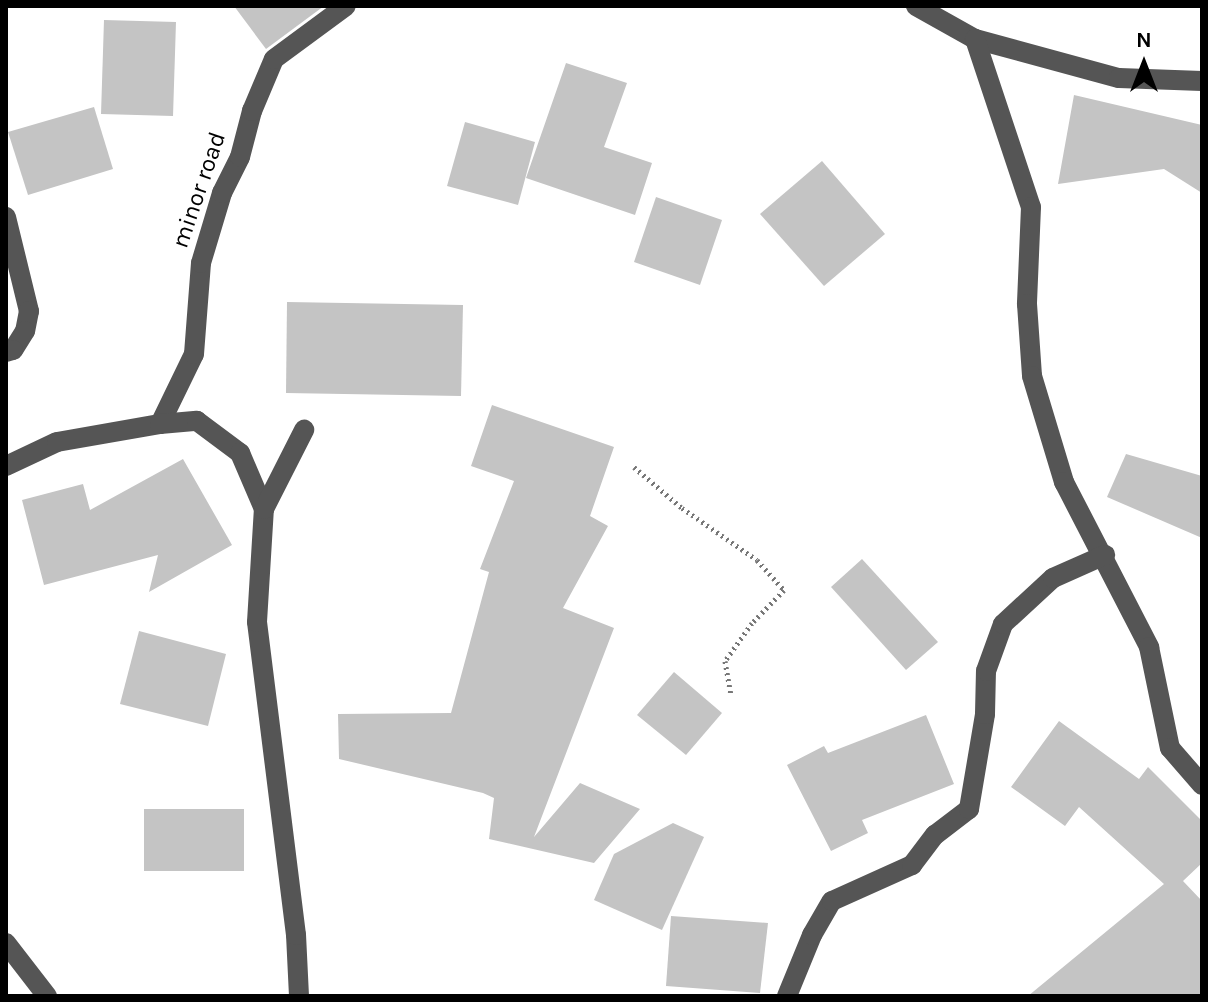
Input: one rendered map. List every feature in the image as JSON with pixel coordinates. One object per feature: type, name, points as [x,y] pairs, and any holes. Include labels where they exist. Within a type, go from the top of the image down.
[{"type":"street","name":"minor road","points":[[160,424],[194,354],[201,263],[222,193],[240,157],[252,111],[274,59],[345,6]]},
{"type":"street","points":[[916,6],[975,39],[1119,78],[1202,81]]},
{"type":"street","points":[[975,39],[1031,207],[1027,304],[1032,376],[1064,482],[1105,555],[1149,647],[1170,748],[1202,785]]},
{"type":"street","points":[[6,217],[29,311],[25,331],[13,350],[6,352]]},
{"type":"street","points":[[6,466],[57,442],[160,424],[197,421],[240,453],[264,509]]},
{"type":"street","points":[[299,996],[296,935],[257,622],[264,509],[304,430]]},
{"type":"street","points":[[787,996],[812,935],[832,901],[912,865],[935,835],[969,809],[985,714],[986,671],[1003,624],[1053,578],[1105,555]]},
{"type":"street","points":[[6,943],[47,996]]},
{"type":"path","points":[[634,467],[682,508],[757,560],[784,590],[752,623],[725,661],[731,694]]},
{"type":"building","points":[[234,6],[324,6],[266,49]]},
{"type":"building","points":[[104,20],[176,22],[173,116],[101,114]]},
{"type":"building","points":[[566,63],[627,83],[604,147],[652,163],[635,215],[526,178]]},
{"type":"building","points":[[1074,95],[1202,125],[1202,193],[1164,169],[1058,184]]},
{"type":"building","points":[[94,107],[113,169],[28,195],[8,132]]},
{"type":"building","points":[[465,122],[535,142],[518,205],[447,186]]},
{"type":"building","points":[[822,161],[885,234],[824,286],[760,214]]},
{"type":"building","points":[[656,197],[722,220],[700,285],[634,262]]},
{"type":"building","points":[[287,302],[463,305],[461,396],[286,393]]},
{"type":"building","points":[[492,405],[614,447],[590,516],[608,526],[563,608],[614,628],[534,837],[580,783],[640,809],[594,863],[489,839],[494,798],[483,793],[339,759],[338,714],[451,713],[489,572],[480,569],[514,481],[471,466]]},
{"type":"building","points":[[1126,454],[1202,476],[1202,538],[1107,497]]},
{"type":"building","points":[[183,459],[232,545],[149,592],[158,555],[44,585],[22,500],[83,484],[90,510]]},
{"type":"building","points":[[862,559],[938,642],[906,670],[831,587]]},
{"type":"building","points":[[139,631],[226,654],[208,726],[120,704]]},
{"type":"building","points":[[674,672],[722,713],[686,755],[637,715]]},
{"type":"building","points":[[926,715],[954,784],[862,820],[868,833],[831,851],[787,765],[824,746],[828,753]]},
{"type":"building","points":[[1059,721],[1139,779],[1148,767],[1202,821],[1202,863],[1183,881],[1202,901],[1202,996],[1028,996],[1164,884],[1079,807],[1065,826],[1011,787]]},
{"type":"building","points":[[144,809],[244,809],[244,871],[144,871]]},
{"type":"building","points":[[673,823],[704,837],[662,930],[594,900],[614,854]]},
{"type":"building","points":[[671,916],[768,923],[760,993],[666,986]]}]
